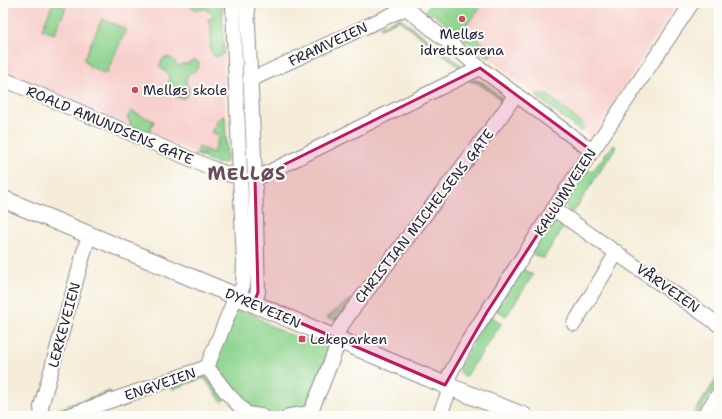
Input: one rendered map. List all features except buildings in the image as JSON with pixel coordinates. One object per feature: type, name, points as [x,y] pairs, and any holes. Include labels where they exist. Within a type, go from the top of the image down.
[{"type":"main road","name":"DYREVEIEN","points":[[3,199],[89,234],[242,301],[524,416]]},
{"type":"street","points":[[233,3],[244,264],[242,301],[207,367],[227,394],[247,415],[261,416]]},
{"type":"street","points":[[242,301],[258,292],[255,179],[247,3]]},
{"type":"street","name":"KALLUMVEIEN","points":[[439,416],[450,374],[486,312],[692,3]]},
{"type":"street","points":[[403,6],[480,68],[592,151]]},
{"type":"street","name":"FRAMVEIEN","points":[[250,80],[403,6]]},
{"type":"street","points":[[255,179],[480,68]]},
{"type":"street","name":"ROALD AMUNDSENS GATE","points":[[3,79],[214,169],[240,177]]},
{"type":"street","name":"CHRISTIAN MICHELSENS GATE","points":[[311,414],[324,379],[336,339],[352,310],[516,94]]},
{"type":"street","name":"VÅRVEIEN","points":[[554,208],[719,325]]},
{"type":"street","name":"LERKEVEIEN","points":[[42,416],[41,407],[89,234]]},
{"type":"street","points":[[574,324],[617,252]]},
{"type":"street","name":"ENGVEIEN","points":[[67,416],[207,367]]},
{"type":"street","points":[[704,416],[719,393]]},
{"type":"street","points":[[289,416],[311,414]]},
{"type":"highlighted area","points":[[480,68],[592,151],[487,312],[445,385],[254,303],[258,292],[255,179]]},
{"type":"shaded area","name":"Melløs skole","points":[[3,3],[222,3],[227,161],[222,164],[3,72]]},
{"type":"shaded area","points":[[484,3],[677,3],[592,138],[581,132],[459,34]]},
{"type":"green space","points":[[53,3],[66,8],[54,34],[42,29]]},
{"type":"green space","points":[[188,3],[222,3],[224,53],[215,56],[210,49],[211,30],[208,19],[212,18],[213,14],[208,12],[206,8],[198,10]]},
{"type":"green space","points":[[431,3],[438,6],[441,3],[484,3],[464,28],[493,52],[488,58],[432,13],[426,21],[421,18]]},
{"type":"green space","points":[[400,18],[433,44],[431,45],[399,20],[381,28],[380,26]]},
{"type":"green space","points":[[102,19],[126,29],[106,74],[89,66],[84,59]]},
{"type":"green space","points":[[440,49],[461,65],[462,70],[458,72],[458,66],[439,51]]},
{"type":"green space","points":[[164,58],[172,59],[180,67],[181,64],[187,64],[193,60],[196,60],[199,63],[197,69],[187,76],[186,81],[189,92],[183,98],[177,98],[169,92],[169,76],[160,67]]},
{"type":"green space","points":[[477,80],[485,84],[501,98],[502,106],[481,134],[479,133],[500,106],[500,99],[478,83],[469,81]]},
{"type":"green space","points":[[538,94],[546,94],[585,126],[581,132],[536,96]]},
{"type":"green space","points":[[131,111],[154,121],[149,133],[130,125],[130,120],[127,118]]},
{"type":"green space","points":[[225,115],[227,161],[222,164],[218,164],[194,154],[205,155],[197,152],[199,147],[213,153],[220,136],[212,132],[217,126],[216,121]]},
{"type":"green space","points":[[614,145],[616,147],[572,214],[569,212],[566,203],[586,168],[592,172]]},
{"type":"green space","points":[[557,218],[565,225],[543,259],[531,253],[538,241]]},
{"type":"green space","points":[[521,268],[533,275],[506,316],[495,309]]},
{"type":"green space","points":[[350,299],[351,301],[339,318],[334,320],[327,318]]},
{"type":"green space","points":[[238,307],[288,334],[325,345],[332,349],[306,406],[278,413],[265,413],[251,409],[214,369],[215,352]]},
{"type":"green space","points":[[488,317],[493,317],[501,324],[465,378],[459,369]]},
{"type":"green space","points":[[719,375],[719,381],[698,414],[696,416],[692,416]]},
{"type":"green space","points":[[199,376],[205,376],[225,399],[222,402],[204,378],[172,389],[171,387]]},
{"type":"green space","points":[[110,391],[111,395],[57,414],[51,413],[47,409],[48,407],[52,411]]},
{"type":"place","name":"Melløs idrettsarena","points":[[462,19]]},
{"type":"place","name":"Melløs skole","points":[[135,90]]},
{"type":"place","name":"Lekeparken","points":[[302,339]]},
{"type":"district","name":"MELLØS","points":[[247,174]]}]
